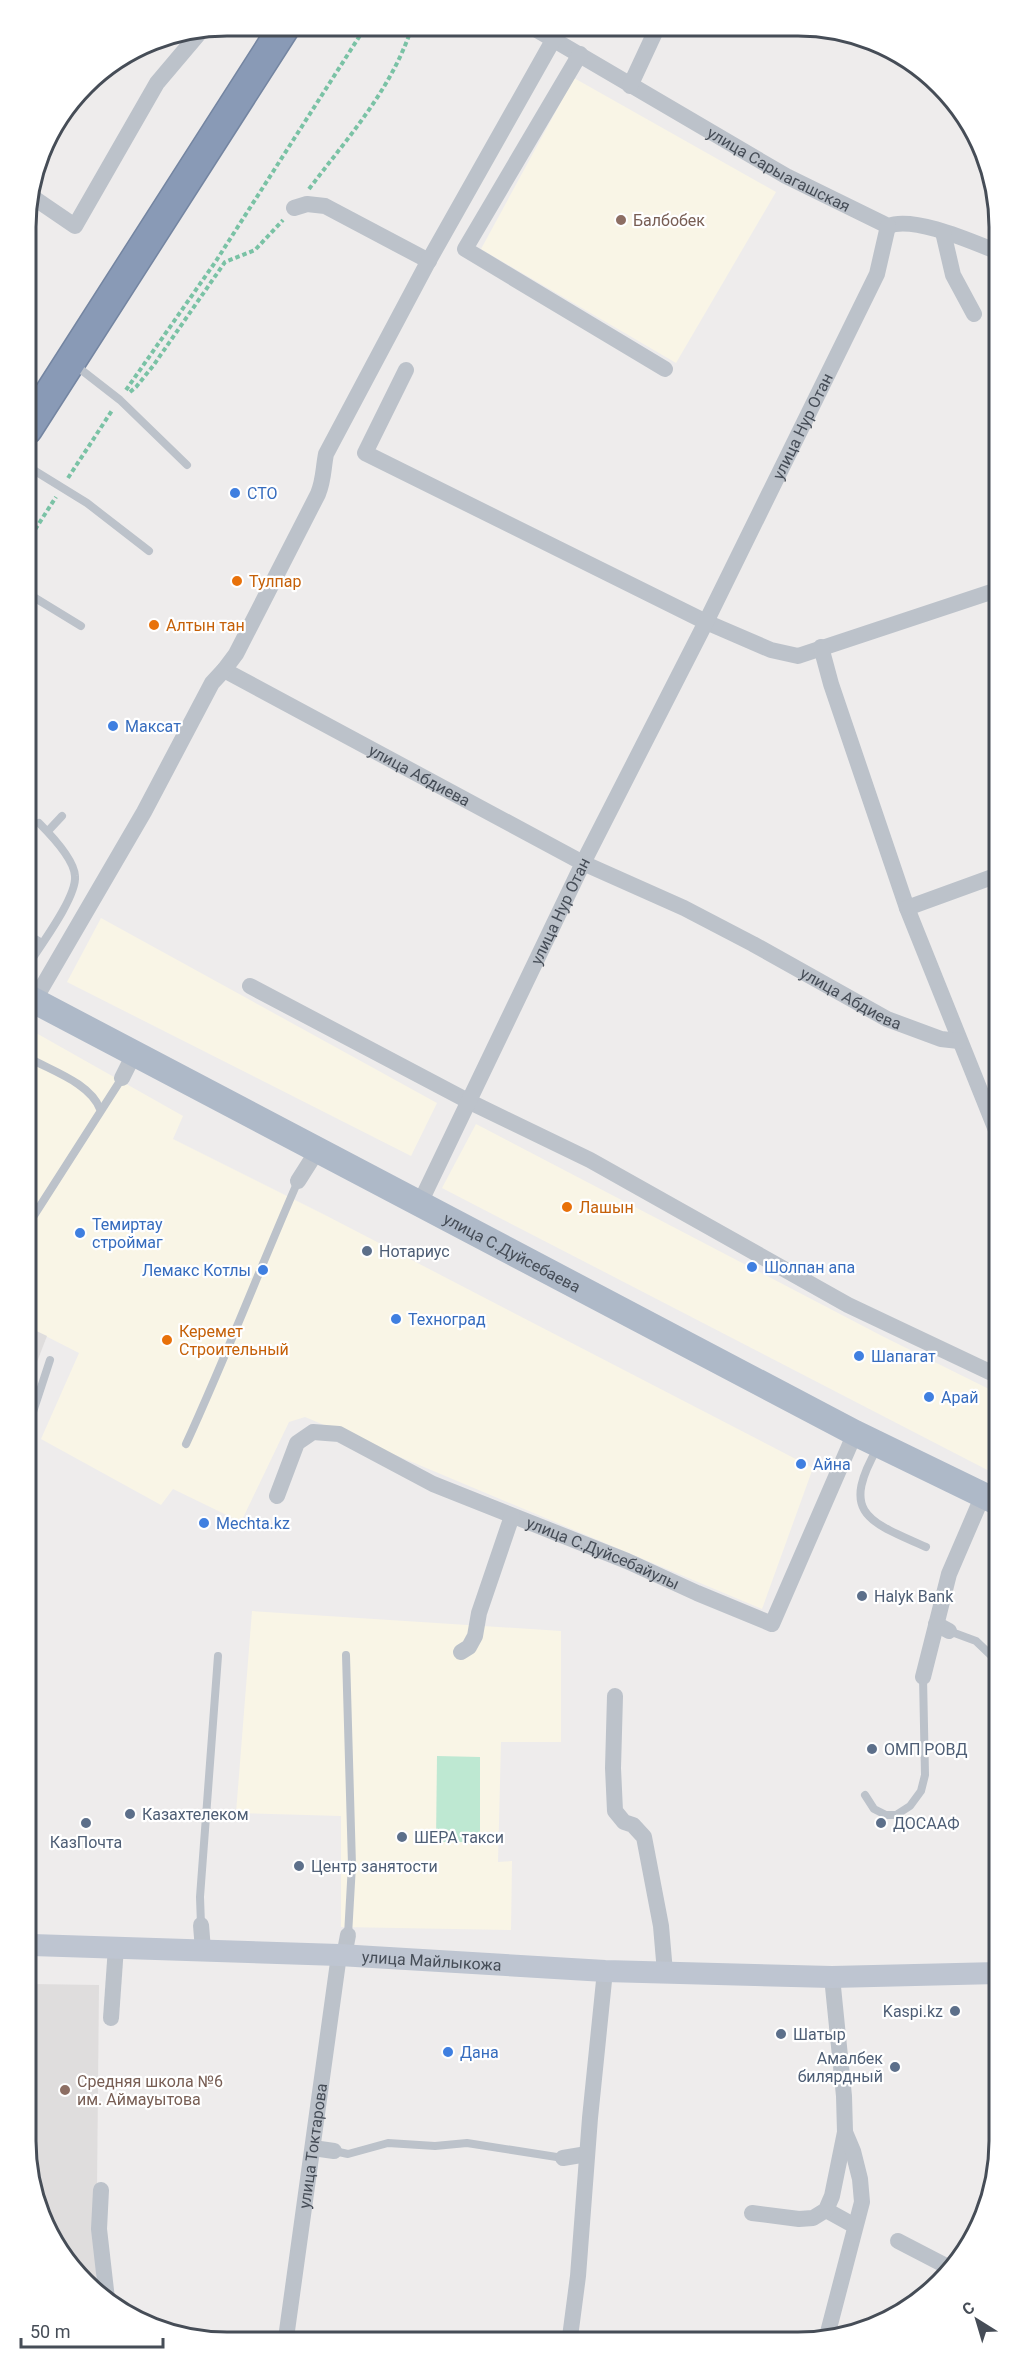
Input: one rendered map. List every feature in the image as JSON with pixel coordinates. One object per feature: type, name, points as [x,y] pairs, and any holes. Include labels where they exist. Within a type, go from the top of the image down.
[{"type":"highway","points":[[36,415],[279,36]]},
{"type":"main road","name":"улица С.Дуйсебаева","points":[[36,1001],[855,1433],[989,1499]]},
{"type":"street","points":[[36,992],[139,821],[212,683],[236,654],[318,494],[325,477],[326,454],[429,261],[554,36]]},
{"type":"street","name":"улица Сарыагашская","points":[[559,36],[580,54],[630,86],[786,176],[888,226],[896,223],[918,225],[989,249]]},
{"type":"street","points":[[630,86],[653,36]]},
{"type":"street","points":[[38,201],[75,226],[157,83],[191,40]]},
{"type":"street","points":[[580,54],[465,249],[665,369]]},
{"type":"street","points":[[294,207],[307,204],[325,206],[429,261]]},
{"type":"street","name":"улица Нур Отан","points":[[419,1205],[583,863],[706,622],[877,274],[888,226]]},
{"type":"street","points":[[942,232],[953,275],[974,314]]},
{"type":"street","points":[[406,370],[365,453],[706,622],[783,654],[798,656],[989,593]]},
{"type":"street","points":[[821,647],[831,684],[907,908],[989,1113]]},
{"type":"street","name":"улица Абдиева","points":[[225,670],[583,863],[704,918],[887,1019],[940,1039],[959,1041]]},
{"type":"street","points":[[907,908],[989,878]]},
{"type":"street","points":[[250,986],[468,1101],[590,1160],[848,1305],[989,1372]]},
{"type":"street","points":[[122,1078],[134,1054]]},
{"type":"street","points":[[298,1181],[317,1151]]},
{"type":"street","name":"улица С.Дуйсебайулы","points":[[277,1496],[297,1443],[313,1432],[339,1434],[433,1484],[772,1623],[855,1433]]},
{"type":"street","points":[[923,1677],[942,1628],[949,1574],[989,1501]]},
{"type":"street","points":[[461,1652],[469,1647],[475,1636],[479,1613],[512,1516]]},
{"type":"street","points":[[615,1696],[613,1802],[618,1817],[633,1825],[644,1837],[661,1926],[665,1972]]},
{"type":"street","points":[[201,1925],[203,1950]]},
{"type":"street","name":"улица Майлыкожа","points":[[36,1945],[203,1950],[344,1948],[605,1971],[832,1977],[989,1973]]},
{"type":"street","points":[[111,2018],[116,1947]]},
{"type":"street","name":"улица Токтарова","points":[[287,2332],[344,1948]]},
{"type":"street","points":[[571,2332],[578,2276],[605,1971]]},
{"type":"street","points":[[752,2213],[799,2219],[813,2218],[826,2211],[832,2196],[845,2132],[844,2096],[832,1977]]},
{"type":"street","points":[[829,2329],[862,2202],[860,2179],[853,2151],[845,2132]]},
{"type":"street","points":[[313,2148],[334,2151]]},
{"type":"street","points":[[563,2158],[587,2154]]},
{"type":"street","points":[[101,2190],[99,2229],[106,2288]]},
{"type":"street","points":[[826,2211],[855,2226]]},
{"type":"street","points":[[898,2241],[943,2264]]},
{"type":"lane","points":[[70,361],[120,400],[187,465]]},
{"type":"lane","points":[[36,471],[87,503],[149,551]]},
{"type":"lane","points":[[36,598],[81,626]]},
{"type":"lane","points":[[48,831],[62,816]]},
{"type":"lane","points":[[36,952],[72,894],[75,875],[61,845],[39,823]]},
{"type":"lane","points":[[36,940],[42,943]]},
{"type":"lane","points":[[36,1062],[83,1088],[97,1101],[100,1109]]},
{"type":"lane","points":[[36,1212],[122,1078]]},
{"type":"lane","points":[[186,1444],[222,1366],[298,1181]]},
{"type":"lane","points":[[36,1403],[50,1360]]},
{"type":"lane","points":[[880,1445],[861,1482],[860,1498],[864,1510],[884,1529],[926,1547]]},
{"type":"lane","points":[[942,1628],[976,1641],[989,1653]]},
{"type":"lane","points":[[344,1948],[352,1865],[346,1654]]},
{"type":"lane","points":[[201,1925],[200,1897],[218,1656]]},
{"type":"lane","points":[[865,1795],[874,1809],[886,1815],[896,1815],[910,1806],[921,1791],[925,1775],[923,1677]]},
{"type":"lane","points":[[334,2151],[348,2154],[388,2142],[435,2146],[467,2143],[563,2158]]},
{"type":"path","points":[[36,528],[120,400],[216,261],[360,36]]},
{"type":"path","points":[[120,400],[136,387],[153,366],[225,262],[245,255],[262,245],[294,207],[361,122],[389,81],[409,36]]},
{"type":"shaded area","name":"Балбобек","points":[[574,78],[776,192],[676,363],[481,249]]},
{"type":"shaded area","points":[[101,918],[437,1103],[411,1156],[67,982]]},
{"type":"shaded area","points":[[36,1033],[183,1116],[173,1139],[325,1215],[813,1468],[762,1609],[305,1417],[289,1422],[241,1522],[173,1489],[161,1505],[41,1439],[79,1353],[36,1331]]},
{"type":"shaded area","points":[[476,1124],[884,1337],[989,1389],[989,1471],[442,1188]]},
{"type":"shaded area","points":[[36,1331],[47,1336],[36,1364]]},
{"type":"shaded area","points":[[252,1611],[561,1631],[561,1742],[501,1742],[498,1862],[512,1861],[511,1930],[341,1927],[341,1816],[236,1813]]},
{"type":"shaded area","name":"Средняя школа №6 им. Аймауытова","points":[[36,1984],[99,1985],[96,2280],[75,2257],[62,2237],[42,2191],[36,2141]]},
{"type":"green space","points":[[437,1756],[480,1757],[480,1842],[436,1842]]},
{"type":"place","name":"Балбобек","points":[[621,220]]},
{"type":"place","name":"СТО","points":[[235,493]]},
{"type":"place","name":"Тулпар","points":[[237,581]]},
{"type":"place","name":"Алтын тан","points":[[154,625]]},
{"type":"place","name":"Максат","points":[[113,726]]},
{"type":"place","name":"Лашын","points":[[567,1207]]},
{"type":"place","name":"Темиртау строймаг","points":[[80,1233]]},
{"type":"place","name":"Нотариус","points":[[367,1251]]},
{"type":"place","name":"Шолпан апа","points":[[752,1267]]},
{"type":"place","name":"Лемакс Котлы","points":[[263,1270]]},
{"type":"place","name":"Техноград","points":[[396,1319]]},
{"type":"place","name":"Керемет Строительный","points":[[167,1340]]},
{"type":"place","name":"Шапагат","points":[[859,1356]]},
{"type":"place","name":"Арай","points":[[929,1397]]},
{"type":"place","name":"Айна","points":[[801,1464]]},
{"type":"place","name":"Mechta.kz","points":[[204,1523]]},
{"type":"place","name":"Halyk Bank","points":[[862,1596]]},
{"type":"place","name":"ОМП РОВД","points":[[872,1749]]},
{"type":"place","name":"Казахтелеком","points":[[130,1814]]},
{"type":"place","name":"КазПочта","points":[[86,1823]]},
{"type":"place","name":"ДОСААФ","points":[[881,1823]]},
{"type":"place","name":"ШЕРА такси","points":[[402,1837]]},
{"type":"place","name":"Центр занятости","points":[[299,1866]]},
{"type":"place","name":"Kaspi.kz","points":[[955,2011]]},
{"type":"place","name":"Шатыр","points":[[781,2034]]},
{"type":"place","name":"Дана","points":[[448,2052]]},
{"type":"place","name":"Амалбек билярдный","points":[[895,2067]]},
{"type":"place","name":"Средняя школа №6 им. Аймауытова","points":[[65,2090]]}]
